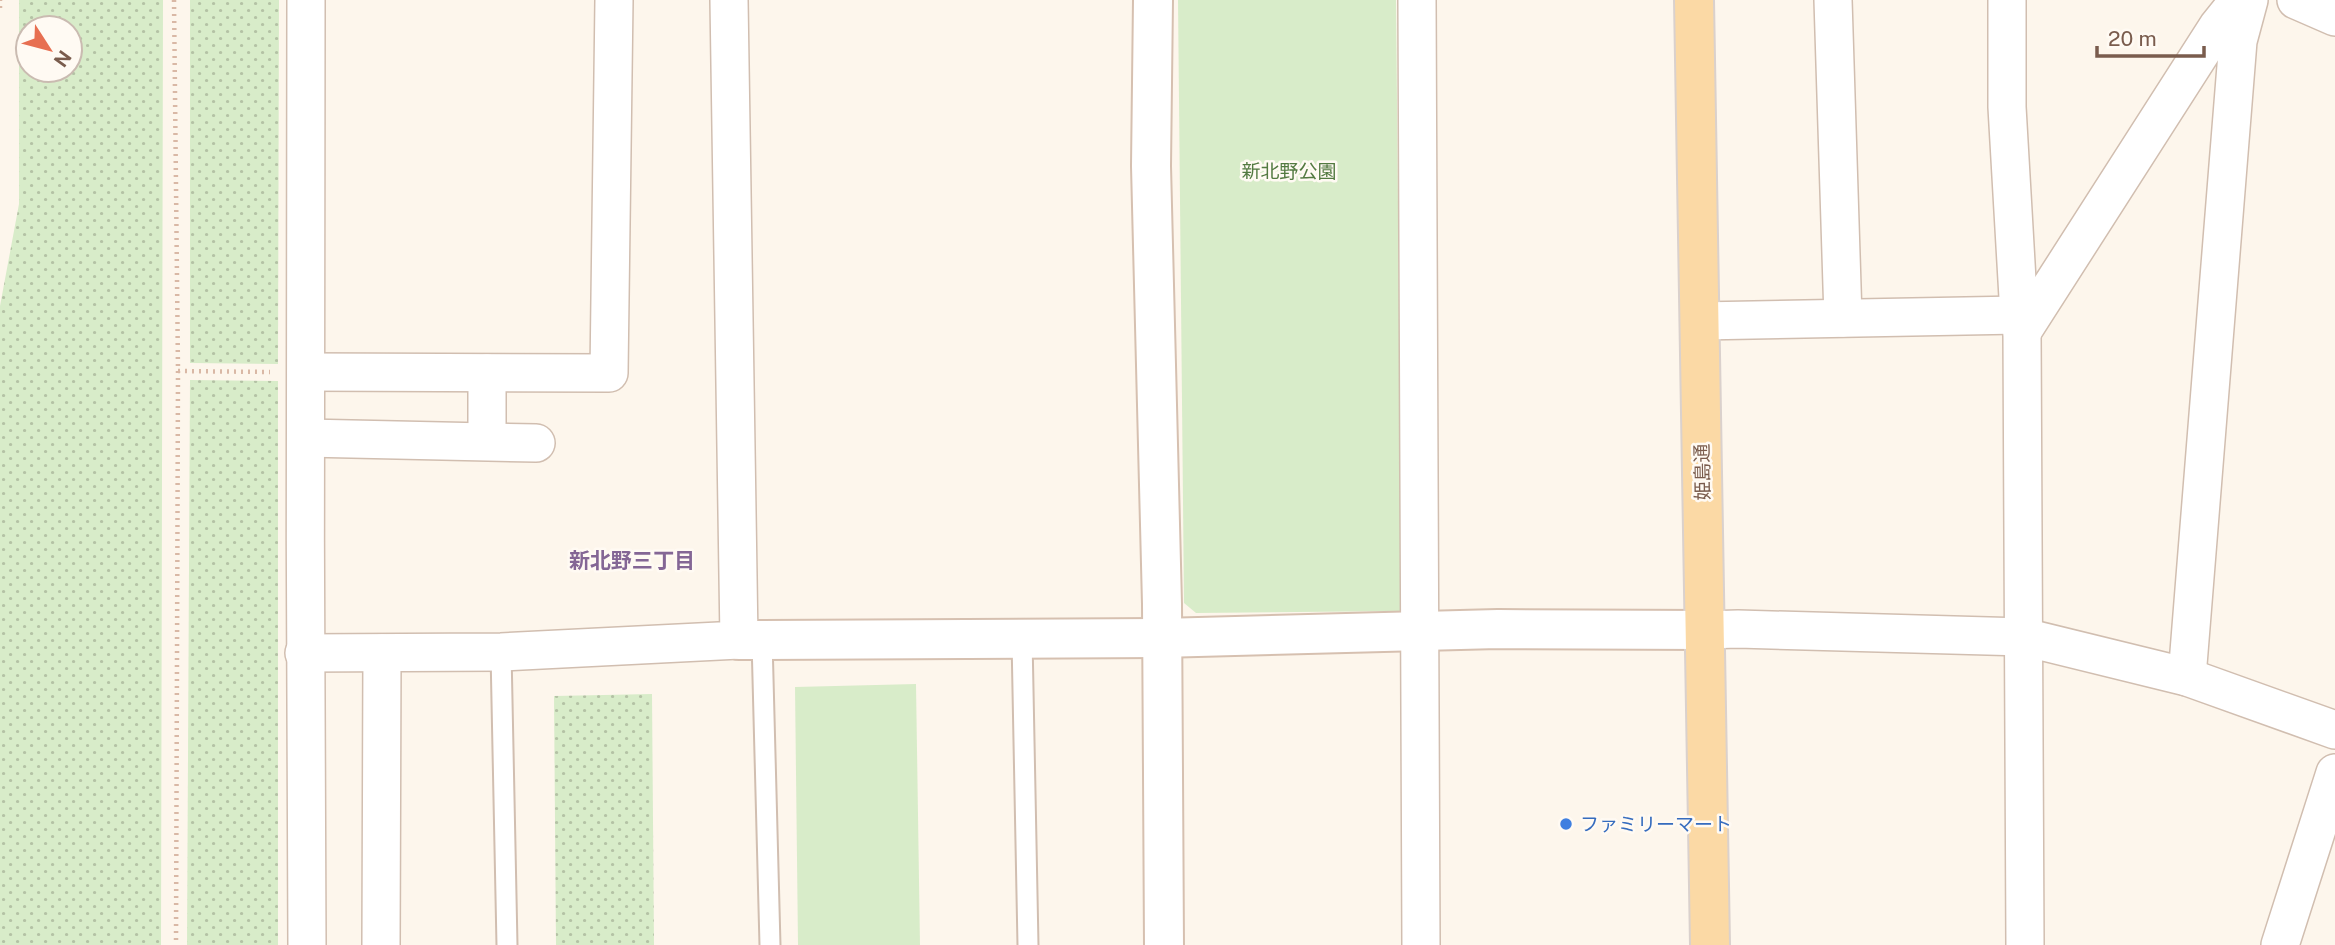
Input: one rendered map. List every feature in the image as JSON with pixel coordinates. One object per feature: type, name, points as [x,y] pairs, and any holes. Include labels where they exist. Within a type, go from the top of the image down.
[{"type":"main road","name":"姫島通","points":[[1694,0],[1710,945]]},
{"type":"street","points":[[306,0],[304,653],[307,945]]},
{"type":"street","points":[[306,372],[610,373],[614,0]]},
{"type":"street","points":[[729,0],[751,640]]},
{"type":"street","points":[[1153,0],[1151,166],[1161,638],[1164,945]]},
{"type":"street","points":[[1417,0],[1421,945]]},
{"type":"street","points":[[1833,0],[1843,318]]},
{"type":"street","points":[[2007,0],[2007,107],[2020,323],[2025,945]]},
{"type":"street","points":[[2020,323],[2218,26],[2239,0]]},
{"type":"street","points":[[2186,677],[2238,41],[2249,0]]},
{"type":"street","points":[[2296,0],[2335,17]]},
{"type":"street","points":[[1700,321],[1843,318],[2020,323]]},
{"type":"street","points":[[487,373],[487,441]]},
{"type":"street","points":[[306,438],[537,443]]},
{"type":"street","points":[[304,653],[501,652],[751,640],[1161,638],[1419,631],[1738,629],[2024,637],[2186,677],[2335,730]]},
{"type":"street","points":[[381,945],[382,653]]},
{"type":"street","points":[[2280,945],[2335,773]]},
{"type":"lane","points":[[1023,639],[1028,945]]},
{"type":"lane","points":[[751,640],[770,945]]},
{"type":"lane","points":[[501,652],[508,945]]},
{"type":"path","points":[[0,0],[0,8]]},
{"type":"path","points":[[174,0],[178,371],[176,945]]},
{"type":"path","points":[[178,371],[306,372]]},
{"type":"green space","points":[[19,0],[163,0],[161,945],[0,945],[0,306],[19,204],[19,84],[84,84],[84,14],[19,14]]},
{"type":"green space","points":[[190,0],[279,0],[278,364],[190,363]]},
{"type":"green space","name":"新北野公園","points":[[1178,0],[1396,0],[1402,611],[1196,613],[1184,603]]},
{"type":"green space","points":[[190,380],[278,381],[278,945],[187,945]]},
{"type":"green space","points":[[916,684],[920,945],[798,945],[795,687]]},
{"type":"green space","points":[[652,694],[654,945],[556,945],[554,696]]},
{"type":"place","name":"ファミリーマート","points":[[1566,824]]},
{"type":"district","name":"新北野三丁目","points":[[632,560]]}]
